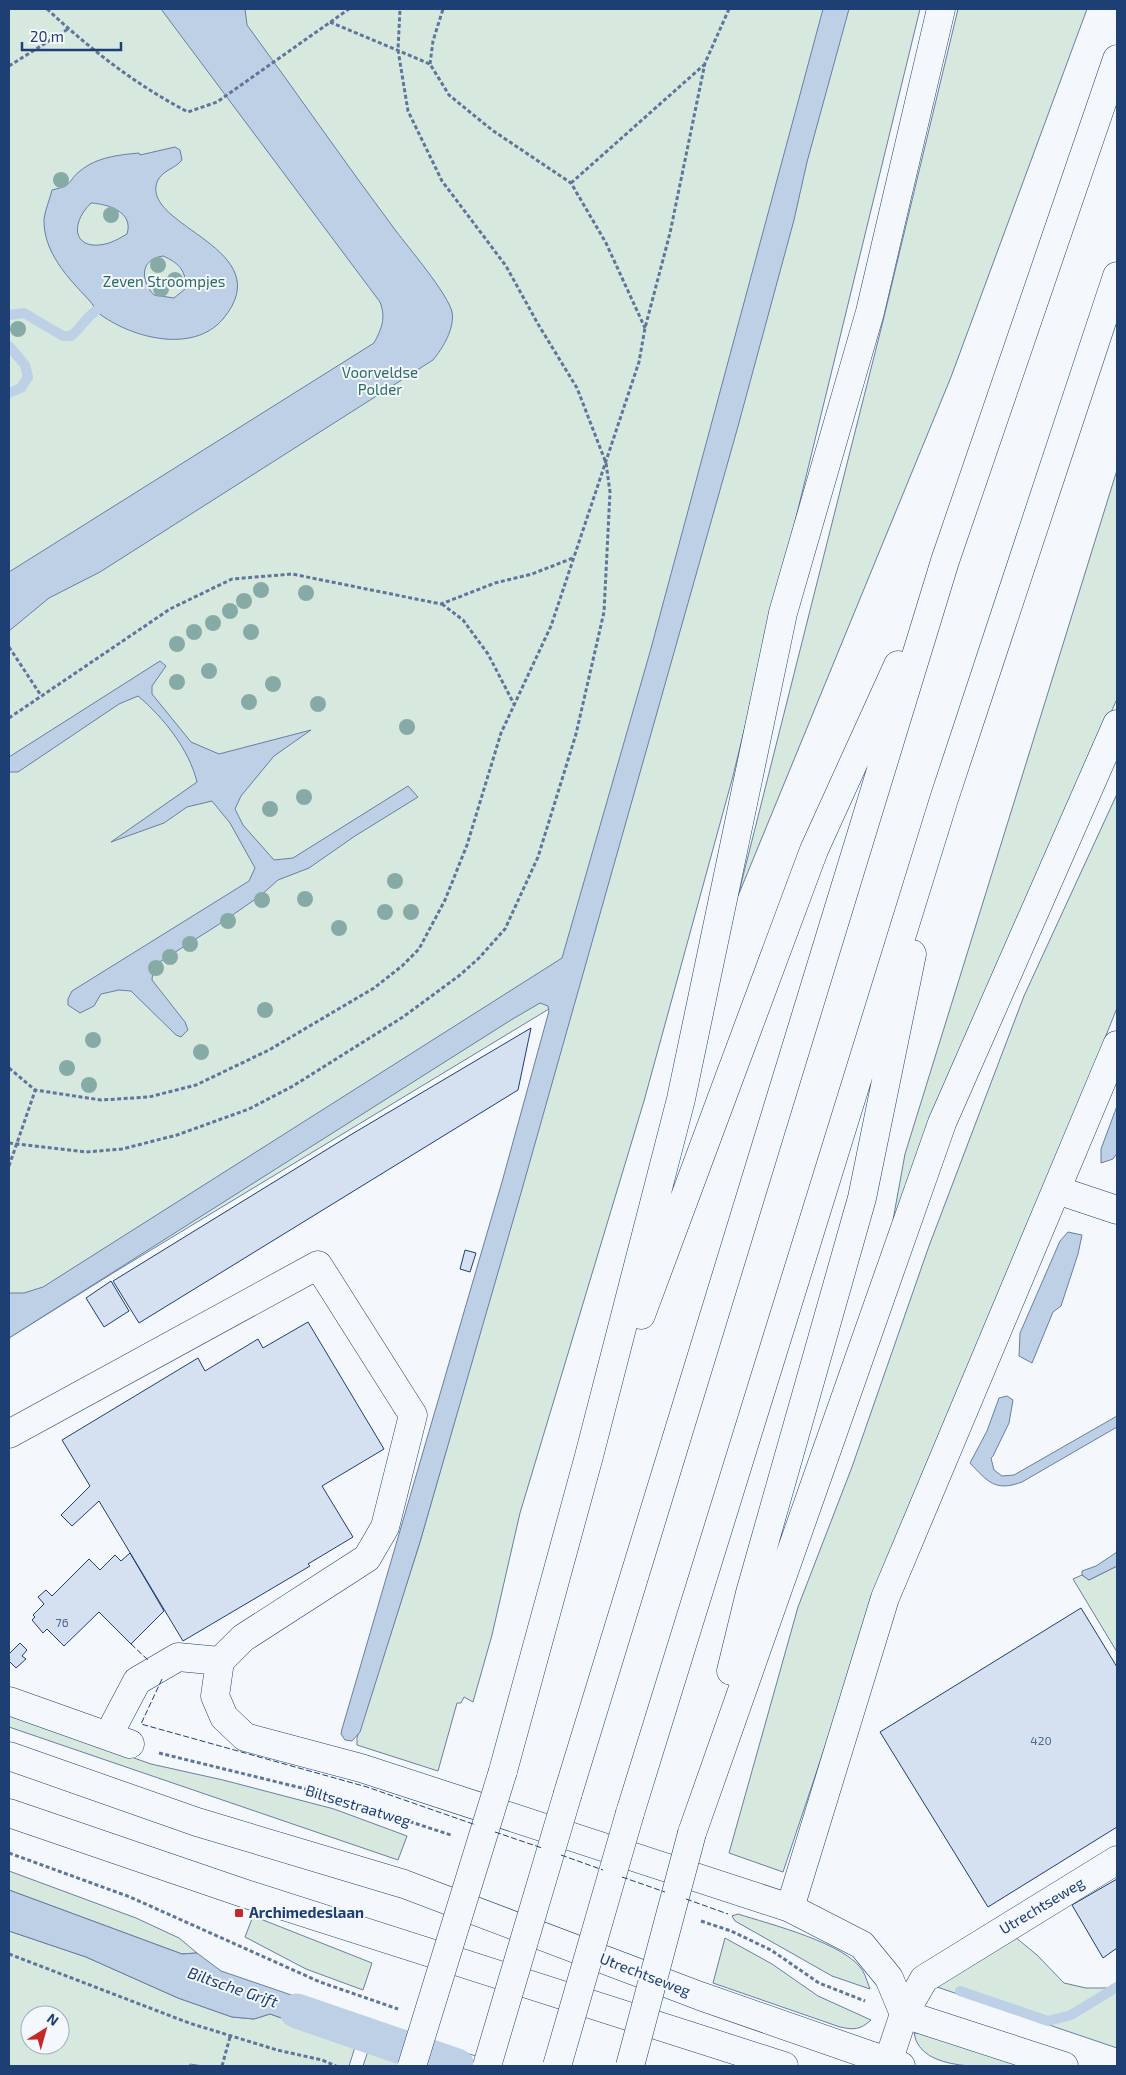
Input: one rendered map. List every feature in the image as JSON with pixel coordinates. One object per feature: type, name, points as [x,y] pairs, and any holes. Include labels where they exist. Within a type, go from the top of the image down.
[{"type":"main road","points":[[412,2066],[503,1771],[589,1456],[681,1099],[783,614],[870,312],[941,9]]},
{"type":"main road","points":[[487,2066],[568,1793],[945,561],[1117,59]]},
{"type":"main road","points":[[557,2066],[630,1813],[944,799],[1117,276]]},
{"type":"main road","points":[[589,1456],[814,850],[945,561]]},
{"type":"main road","points":[[692,1833],[942,1123],[1117,724]]},
{"type":"main road","points":[[630,2066],[692,1833],[750,1593],[862,1198],[944,799]]},
{"type":"main road","points":[[790,1908],[885,1598],[1117,1046]]},
{"type":"main road","points":[[1057,1190],[1117,1210]]},
{"type":"main road","points":[[9,1434],[318,1265],[413,1415],[385,1527],[367,1558],[244,1638],[220,1661],[214,1696],[224,1717],[245,1737],[361,1768],[790,1908],[862,1945],[889,1978],[904,2014],[1064,2066]]},
{"type":"main road","points":[[9,1701],[119,1740],[137,1681],[178,1658],[220,1661]]},
{"type":"main road","name":"Utrechtseweg","points":[[9,1756],[197,1822],[404,1884],[700,1996],[894,2064],[904,2014],[924,1978],[1117,1860]]},
{"type":"main road","points":[[9,1813],[234,1890],[389,1938],[784,2066]]},
{"type":"path","points":[[47,9],[127,76],[156,95],[188,112],[218,102],[349,9]]},
{"type":"path","points":[[9,1143],[86,1152],[122,1149],[178,1136],[249,1109],[293,1086],[404,1017],[460,975],[501,933],[513,913],[538,857],[576,734],[604,612],[610,492],[606,463],[577,388],[538,324],[506,266],[442,181],[408,111],[398,50],[400,9]]},
{"type":"path","points":[[430,64],[433,41],[443,9]]},
{"type":"path","points":[[9,1068],[35,1090],[101,1100],[149,1097],[196,1085],[269,1050],[374,988],[402,966],[419,949],[445,900],[467,845],[501,733],[551,626],[606,463],[639,362],[645,328],[670,233],[705,63],[728,9]]},
{"type":"path","points":[[330,22],[430,64],[449,96],[492,130],[571,183],[606,243],[645,328]]},
{"type":"path","points":[[9,66],[68,28]]},
{"type":"path","points":[[571,183],[705,63]]},
{"type":"path","points":[[441,604],[495,583],[532,574],[574,558]]},
{"type":"path","points":[[9,718],[40,694],[170,609],[232,579],[292,574],[441,604],[463,620],[488,654],[514,704]]},
{"type":"path","points":[[9,646],[40,694]]},
{"type":"path","points":[[9,1166],[35,1090]]},
{"type":"path","name":"Biltsestraatweg","points":[[119,1740],[322,1793],[460,1838]]},
{"type":"path","points":[[9,1853],[130,1897],[320,1982],[403,2012]]},
{"type":"path","points":[[695,1918],[731,1931],[770,1950],[819,1983],[852,1997],[904,2014]]},
{"type":"path","points":[[9,1954],[189,2023],[230,2037],[322,2060],[336,2066]]},
{"type":"path","points":[[222,2066],[230,2037]]},
{"type":"green space","name":"Voorveldse Polder","points":[[9,9],[920,9],[733,776],[644,1101],[520,1513],[492,1635],[473,1702],[464,1697],[461,1703],[457,1703],[438,1771],[357,1745],[357,1738],[420,1542],[577,992],[9,1338]]},
{"type":"green space","points":[[958,9],[1087,9],[951,377],[738,896],[883,321]]},
{"type":"green space","points":[[1117,470],[1117,699],[993,974],[893,1220],[905,1154]]},
{"type":"green space","points":[[1117,794],[1117,1008],[846,1684],[783,1872],[729,1853],[798,1607],[852,1467],[929,1246],[1024,996]]},
{"type":"green space","points":[[1117,1566],[1117,1652],[1073,1579],[1082,1575],[1089,1580]]},
{"type":"green space","points":[[9,1714],[151,1764],[223,1780],[334,1809],[407,1836],[398,1860],[9,1727]]},
{"type":"green space","points":[[9,1871],[136,1918],[179,1938],[197,1953],[182,1954],[9,1890]]},
{"type":"green space","points":[[738,1914],[806,1936],[841,1952],[854,1961],[863,1971],[870,1989],[832,1976],[735,1921],[732,1916]]},
{"type":"green space","points":[[253,1916],[372,1963],[363,1990],[306,1969],[245,1937]]},
{"type":"green space","points":[[9,1931],[86,1957],[178,1998],[232,2017],[254,2019],[270,2014],[356,2044],[349,2066],[203,2066],[190,2064],[189,2066],[9,2066]]},
{"type":"green space","points":[[1009,1932],[1037,1955],[1064,1983],[1086,1988],[1107,1988],[1117,1982],[1117,2048],[937,1987]]},
{"type":"green space","points":[[725,1938],[772,1964],[818,1996],[871,2020],[857,2028],[840,2027],[713,1983]]},
{"type":"green space","points":[[914,2033],[924,2033],[1023,2066],[960,2065],[943,2061],[929,2055],[919,2046]]},
{"type":"green space","points":[[369,2048],[421,2066],[363,2066]]},
{"type":"water","points":[[161,9],[245,9],[247,25],[358,180],[443,294],[452,312],[452,325],[441,350],[433,360],[100,572],[49,598],[9,631],[9,572],[374,343],[382,323],[383,313],[380,302]]},
{"type":"water","points":[[823,9],[849,9],[737,430],[420,1542],[360,1732],[352,1741],[345,1740],[341,1734],[342,1729],[502,1182],[549,1011],[548,1006],[540,1003],[511,1020],[9,1338],[9,1293],[24,1293],[43,1287],[562,958],[650,652]]},
{"type":"water","points":[[175,147],[180,150],[182,160],[165,172],[157,182],[158,198],[169,212],[224,256],[235,274],[236,295],[223,319],[210,330],[196,336],[180,339],[163,339],[146,336],[114,323],[101,315],[58,264],[48,242],[44,219],[52,190],[68,184],[76,174],[87,166],[108,157],[139,153],[140,155]],"holes":[[[91,203],[112,207],[123,215],[127,220],[127,234],[111,242],[98,245],[82,241],[77,229],[79,221]],[[163,256],[178,265],[185,277],[185,289],[174,298],[154,295],[146,283],[146,266],[155,258]]]},
{"type":"water","points":[[160,661],[166,666],[152,686],[152,694],[191,742],[219,754],[311,730],[274,756],[241,796],[235,809],[243,825],[274,860],[293,858],[408,786],[418,797],[355,836],[309,868],[278,880],[260,896],[221,923],[158,963],[153,970],[152,980],[185,1022],[188,1030],[181,1037],[176,1035],[131,991],[119,990],[101,994],[94,1006],[80,1013],[68,1005],[68,999],[72,991],[249,881],[255,868],[230,823],[212,801],[187,807],[164,823],[111,842],[197,782],[188,758],[174,734],[138,696],[119,704],[18,772],[9,772],[9,757]]},
{"type":"water","points":[[1117,1106],[1117,1153],[1113,1159],[1101,1163],[1101,1149]]},
{"type":"water","points":[[1068,1232],[1082,1235],[1078,1254],[1061,1306],[1053,1312],[1032,1363],[1019,1356],[1020,1333],[1060,1241]]},
{"type":"water","points":[[1007,1396],[1013,1400],[1009,1423],[991,1458],[994,1470],[1002,1476],[1014,1475],[1117,1416],[1117,1427],[1022,1482],[1005,1486],[998,1485],[987,1480],[970,1463],[987,1431],[999,1398]]},
{"type":"water","points":[[1117,1552],[1117,1566],[1089,1580],[1082,1575],[1082,1571],[1096,1566]]},
{"type":"water","points":[[9,1890],[182,1954],[197,1953],[221,1971],[347,2014],[339,2038],[270,2014],[254,2019],[232,2017],[178,1998],[86,1957],[9,1931]]},
{"type":"pier","points":[[375,2024],[503,2066],[414,2066],[367,2049],[372,2026]]},
{"type":"building","points":[[531,1028],[518,1090],[139,1323],[113,1281],[352,1134]]},
{"type":"building","points":[[465,1250],[476,1253],[470,1272],[460,1269]]},
{"type":"building","points":[[111,1281],[129,1311],[104,1327],[86,1298]]},
{"type":"building","points":[[308,1322],[384,1449],[322,1486],[353,1537],[308,1564],[310,1566],[183,1641],[99,1501],[72,1526],[61,1515],[90,1486],[62,1440],[198,1358],[205,1371],[258,1339],[263,1348]]},
{"type":"building","points":[[130,1553],[164,1611],[131,1644],[99,1612],[64,1646],[47,1629],[43,1633],[32,1620],[35,1617],[33,1615],[44,1604],[38,1597],[46,1590],[52,1596],[89,1559],[100,1570],[115,1555],[121,1561]]},
{"type":"building","points":[[1081,1608],[1117,1667],[1117,1827],[988,1907],[880,1732]]},
{"type":"building","points":[[20,1643],[27,1650],[22,1656],[26,1659],[16,1668],[9,1661],[9,1654]]},
{"type":"building","points":[[1117,1879],[1117,1948],[1103,1958],[1072,1905]]},
{"type":"waterway","points":[[9,315],[24,313],[63,336],[71,336],[97,310]]},
{"type":"waterway","points":[[9,346],[25,365],[28,377],[21,388],[9,393]]},
{"type":"waterway","points":[[960,1991],[1048,2021],[1071,2015],[1117,1987]]},
{"type":"waterway","name":"Biltsche Grift","points":[[297,2011],[457,2066]]},
{"type":"fence","points":[[131,1644],[149,1661]]},
{"type":"fence","points":[[162,1679],[141,1724],[367,1787],[476,1825]]},
{"type":"fence","points":[[495,1832],[542,1848]]},
{"type":"fence","points":[[561,1855],[603,1870]]},
{"type":"fence","points":[[622,1877],[665,1892]]},
{"type":"fence","points":[[686,1899],[728,1914]]},
{"type":"place","name":"Archimedeslaan","points":[[239,1913]]},
{"type":"park label","name":"Zeven Stroompjes","points":[[164,282]]}]
